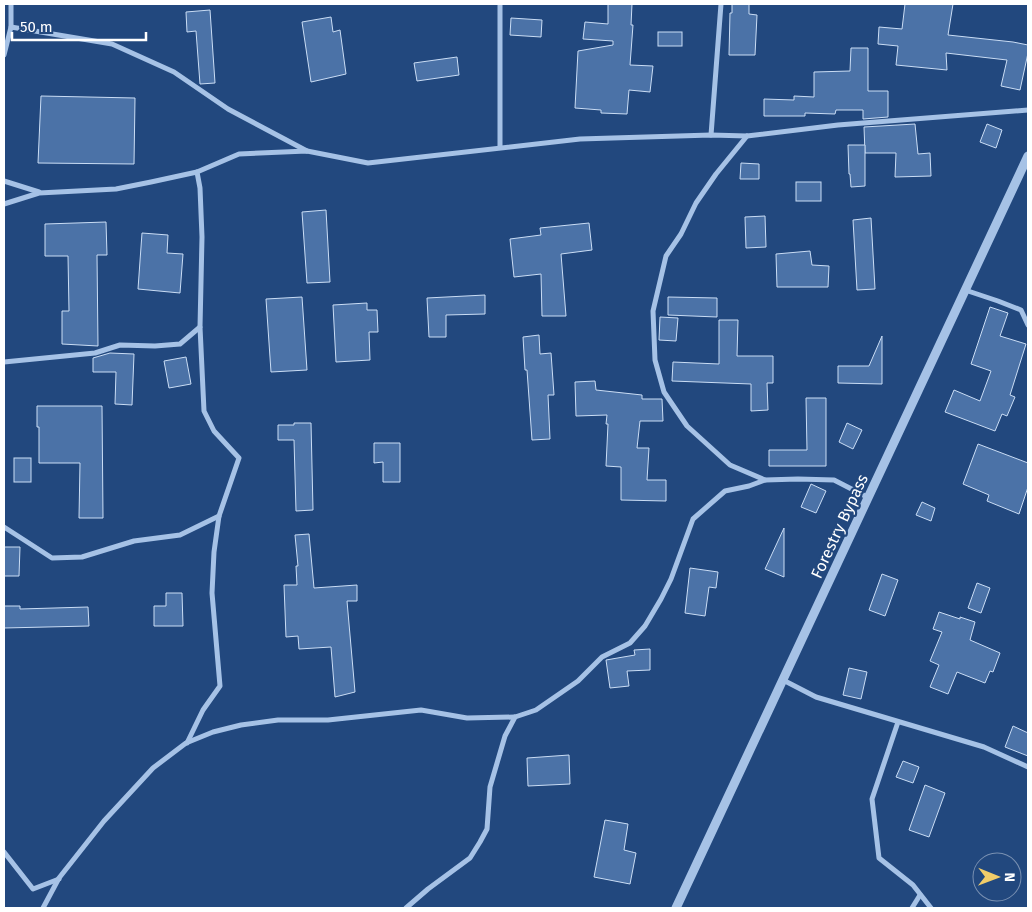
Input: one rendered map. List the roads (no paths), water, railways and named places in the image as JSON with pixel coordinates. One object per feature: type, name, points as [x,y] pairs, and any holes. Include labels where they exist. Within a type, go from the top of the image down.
[{"type":"street","points":[[4,55],[11,27],[11,4]]},
{"type":"street","points":[[500,4],[500,147]]},
{"type":"street","points":[[710,135],[721,4]]},
{"type":"street","points":[[11,27],[112,44],[174,72],[228,108],[307,151]]},
{"type":"street","points":[[4,204],[40,192],[116,189],[197,172],[239,154],[307,151],[368,163],[580,139],[710,135],[747,136],[838,125],[1028,110]]},
{"type":"street","points":[[747,136],[716,174],[696,203],[681,234],[666,256],[653,311],[655,360],[664,392],[687,426],[730,465],[765,480]]},
{"type":"street","name":"Forestry Bypass","points":[[676,908],[1028,156]]},
{"type":"street","points":[[186,743],[203,710],[220,686],[212,593],[214,552],[219,516],[239,458],[214,431],[204,411],[200,327],[202,237],[200,188],[197,172]]},
{"type":"street","points":[[4,181],[40,192]]},
{"type":"street","points":[[965,290],[1021,310],[1028,325]]},
{"type":"street","points":[[4,362],[95,353],[120,345],[155,346],[180,344],[200,327]]},
{"type":"street","points":[[43,908],[59,878],[104,822],[147,775],[186,743],[213,732],[241,725],[278,720],[328,720],[421,710],[468,718],[515,717],[536,710],[578,681],[602,657],[630,643],[645,626],[671,578],[693,519],[725,491],[749,486],[765,480],[798,478],[834,480],[869,498]]},
{"type":"street","points":[[4,527],[52,558],[82,557],[134,541],[180,534],[219,516]]},
{"type":"street","points":[[783,680],[816,696],[984,747],[1028,767]]},
{"type":"street","points":[[406,908],[470,858],[480,842],[487,829],[490,787],[505,736],[515,717]]},
{"type":"street","points":[[898,722],[872,799],[879,858],[913,885],[931,908]]},
{"type":"street","points":[[4,852],[33,888],[59,878]]},
{"type":"street","points":[[912,908],[920,895]]}]
